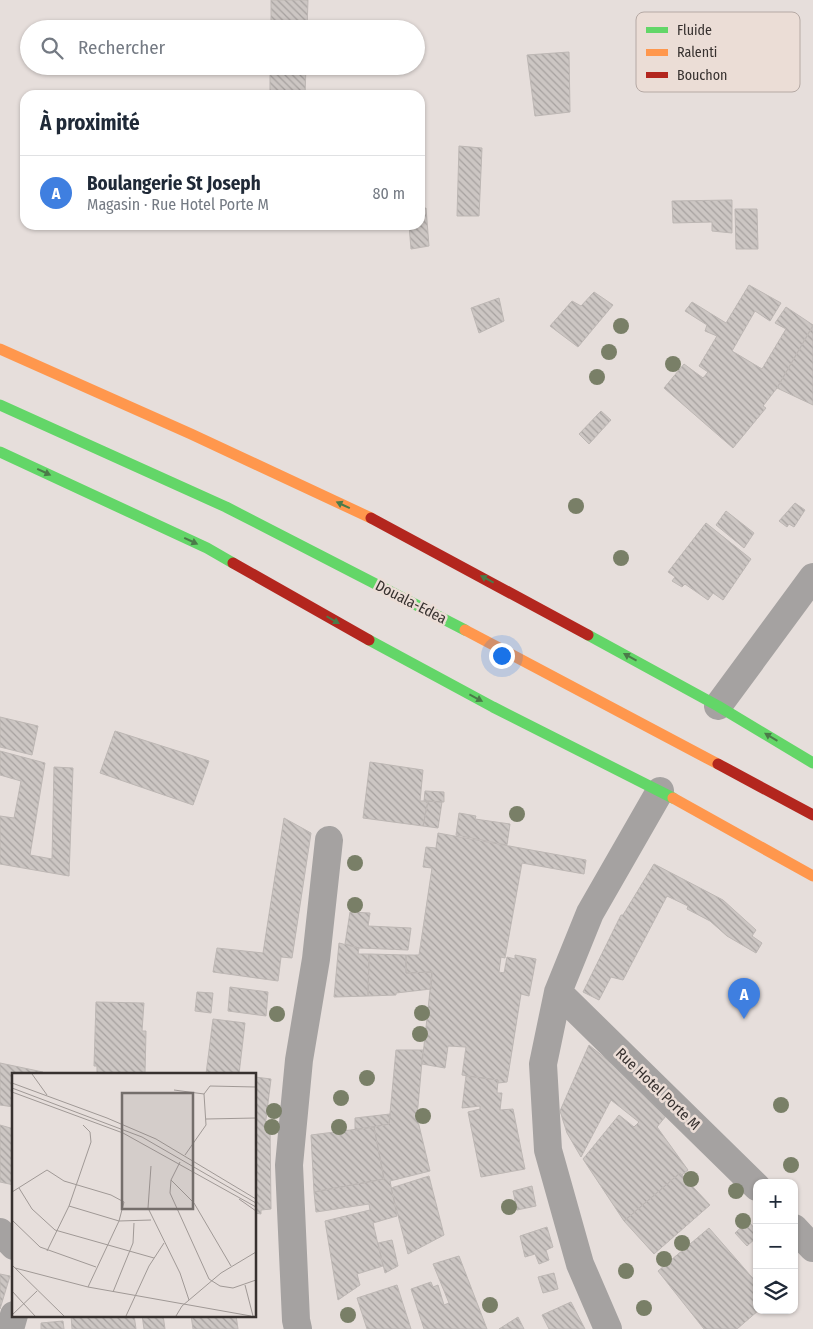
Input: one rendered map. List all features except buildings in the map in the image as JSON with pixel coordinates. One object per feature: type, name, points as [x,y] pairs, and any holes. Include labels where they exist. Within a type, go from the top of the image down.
[{"type":"main road","points":[[0,349],[191,434],[390,527],[718,706],[813,762]]},
{"type":"main road","name":"Douala-Edea","points":[[0,405],[226,507],[522,659],[813,815]]},
{"type":"main road","points":[[0,452],[206,548],[380,647],[493,707],[660,791],[813,876]]},
{"type":"street","points":[[718,706],[813,577]]},
{"type":"street","points":[[608,1329],[580,1264],[548,1150],[543,1064],[558,992],[590,913],[660,791]]},
{"type":"street","points":[[298,1329],[296,1320],[289,1165],[299,1060],[316,959],[329,840]]},
{"type":"street","name":"Rue Hotel Porte M","points":[[558,992],[753,1183]]},
{"type":"street","points":[[0,1232],[12,1244]]},
{"type":"street","points":[[798,1232],[813,1248]]},
{"type":"street","points":[[10,1329],[14,1316]]},
{"type":"traffic: fast","points":[[0,405],[226,507],[465,630]]},
{"type":"traffic: fast","points":[[0,452],[207,548],[233,563]]},
{"type":"traffic: fast","points":[[588,635],[718,706],[813,763]]},
{"type":"traffic: fast","points":[[369,640],[493,707],[673,798]]},
{"type":"traffic: slow","points":[[0,349],[191,434],[371,518]]},
{"type":"traffic: slow","points":[[465,630],[718,764]]},
{"type":"traffic: slow","points":[[673,798],[813,876]]},
{"type":"traffic: jam","points":[[371,518],[588,635]]},
{"type":"traffic: jam","points":[[233,563],[369,640]]},
{"type":"traffic: jam","points":[[718,764],[813,815]]},
{"type":"place","name":"Boulangerie St Joseph","points":[[744,1019]]}]
